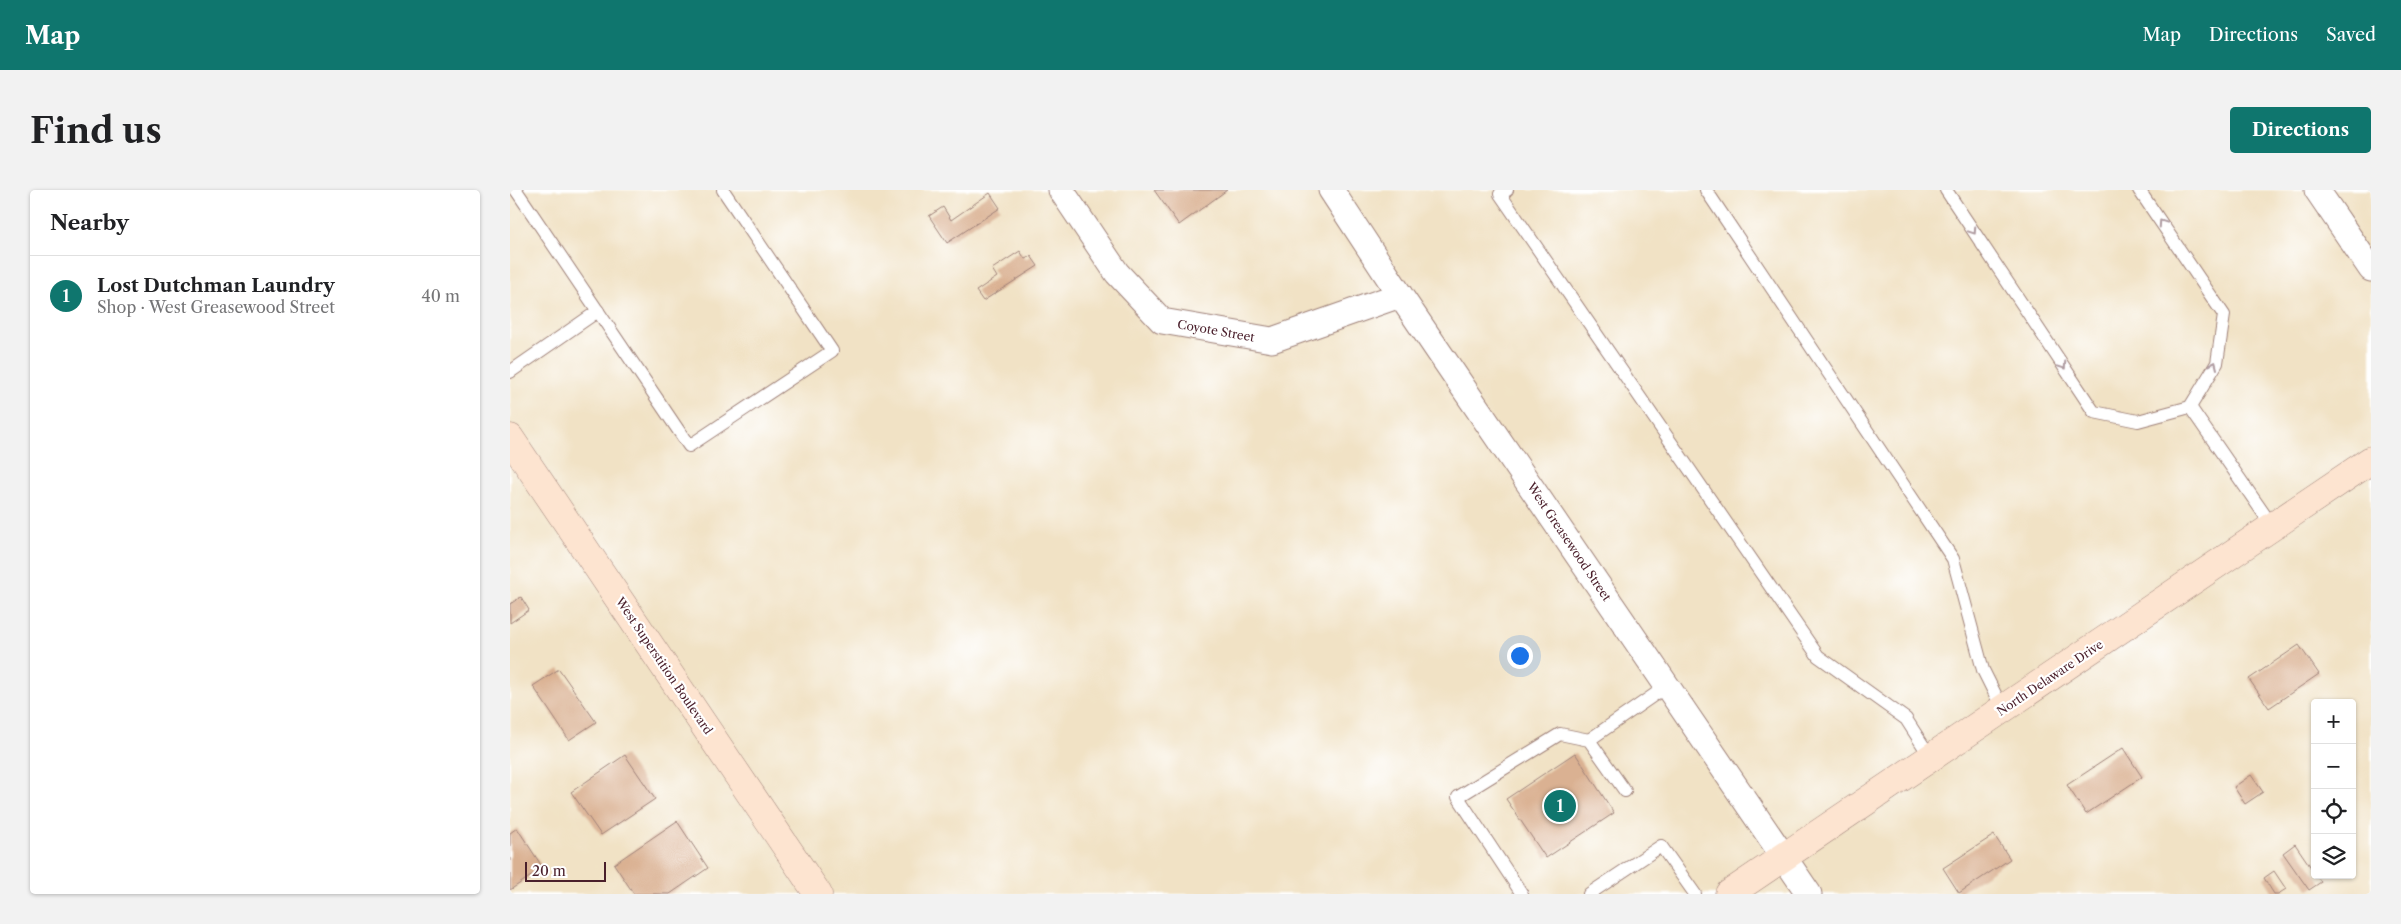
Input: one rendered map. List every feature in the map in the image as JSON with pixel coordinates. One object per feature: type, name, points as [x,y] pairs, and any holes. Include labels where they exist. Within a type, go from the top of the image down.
[{"type":"street","name":"Coyote Street","points":[[1061,190],[1116,273],[1162,322],[1272,340],[1400,295]]},
{"type":"street","name":"West Greasewood Street","points":[[1331,190],[1400,295],[1809,894]]},
{"type":"street","points":[[2318,190],[2371,269]]},
{"type":"street","name":"West Superstition Boulevard","points":[[510,438],[818,894]]},
{"type":"street","name":"North Delaware Drive","points":[[1729,894],[2371,460]]},
{"type":"lane","points":[[516,190],[689,446],[832,351],[723,190]]},
{"type":"lane","points":[[1706,190],[1954,559],[1983,670],[2003,710]]},
{"type":"lane","points":[[1946,190],[2094,412],[2138,421],[2190,407],[2217,363],[2224,315],[2139,190]]},
{"type":"lane","points":[[1501,192],[1818,656],[1906,719],[1931,758]]},
{"type":"lane","points":[[510,372],[598,311]]},
{"type":"lane","points":[[2190,407],[2273,527]]},
{"type":"lane","points":[[1590,740],[1668,686]]},
{"type":"lane","points":[[1522,894],[1458,796],[1560,734],[1590,740],[1625,791]]},
{"type":"lane","points":[[1589,894],[1661,846],[1695,894]]},
{"type":"building","points":[[1154,190],[1227,190],[1179,225]]},
{"type":"building","points":[[990,193],[1000,208],[947,243],[929,216],[943,207],[951,220]]},
{"type":"building","points":[[1020,251],[1025,259],[1031,256],[1038,266],[983,301],[976,291],[997,277],[992,269]]},
{"type":"building","points":[[521,597],[529,610],[510,623],[510,604]]},
{"type":"building","points":[[2299,645],[2319,674],[2269,708],[2249,679]]},
{"type":"building","points":[[559,669],[596,722],[569,740],[533,686]]},
{"type":"building","points":[[2123,748],[2142,777],[2086,814],[2067,785]]},
{"type":"building","points":[[1575,753],[1614,813],[1546,858],[1506,799]]},
{"type":"building","points":[[625,755],[655,799],[601,835],[571,792]]},
{"type":"building","points":[[2251,775],[2263,792],[2245,804],[2234,787]]},
{"type":"building","points":[[677,821],[708,868],[670,894],[634,894],[614,864]]},
{"type":"building","points":[[517,828],[543,868],[510,890],[510,833]]},
{"type":"building","points":[[1994,835],[2010,859],[1959,893],[1943,868]]},
{"type":"building","points":[[2295,844],[2311,867],[2311,879],[2319,879],[2321,882],[2309,890],[2283,853]]},
{"type":"building","points":[[2274,871],[2286,889],[2278,894],[2274,894],[2264,878]]},
{"type":"place","name":"Lost Dutchman Laundry","points":[[1560,806]]}]
